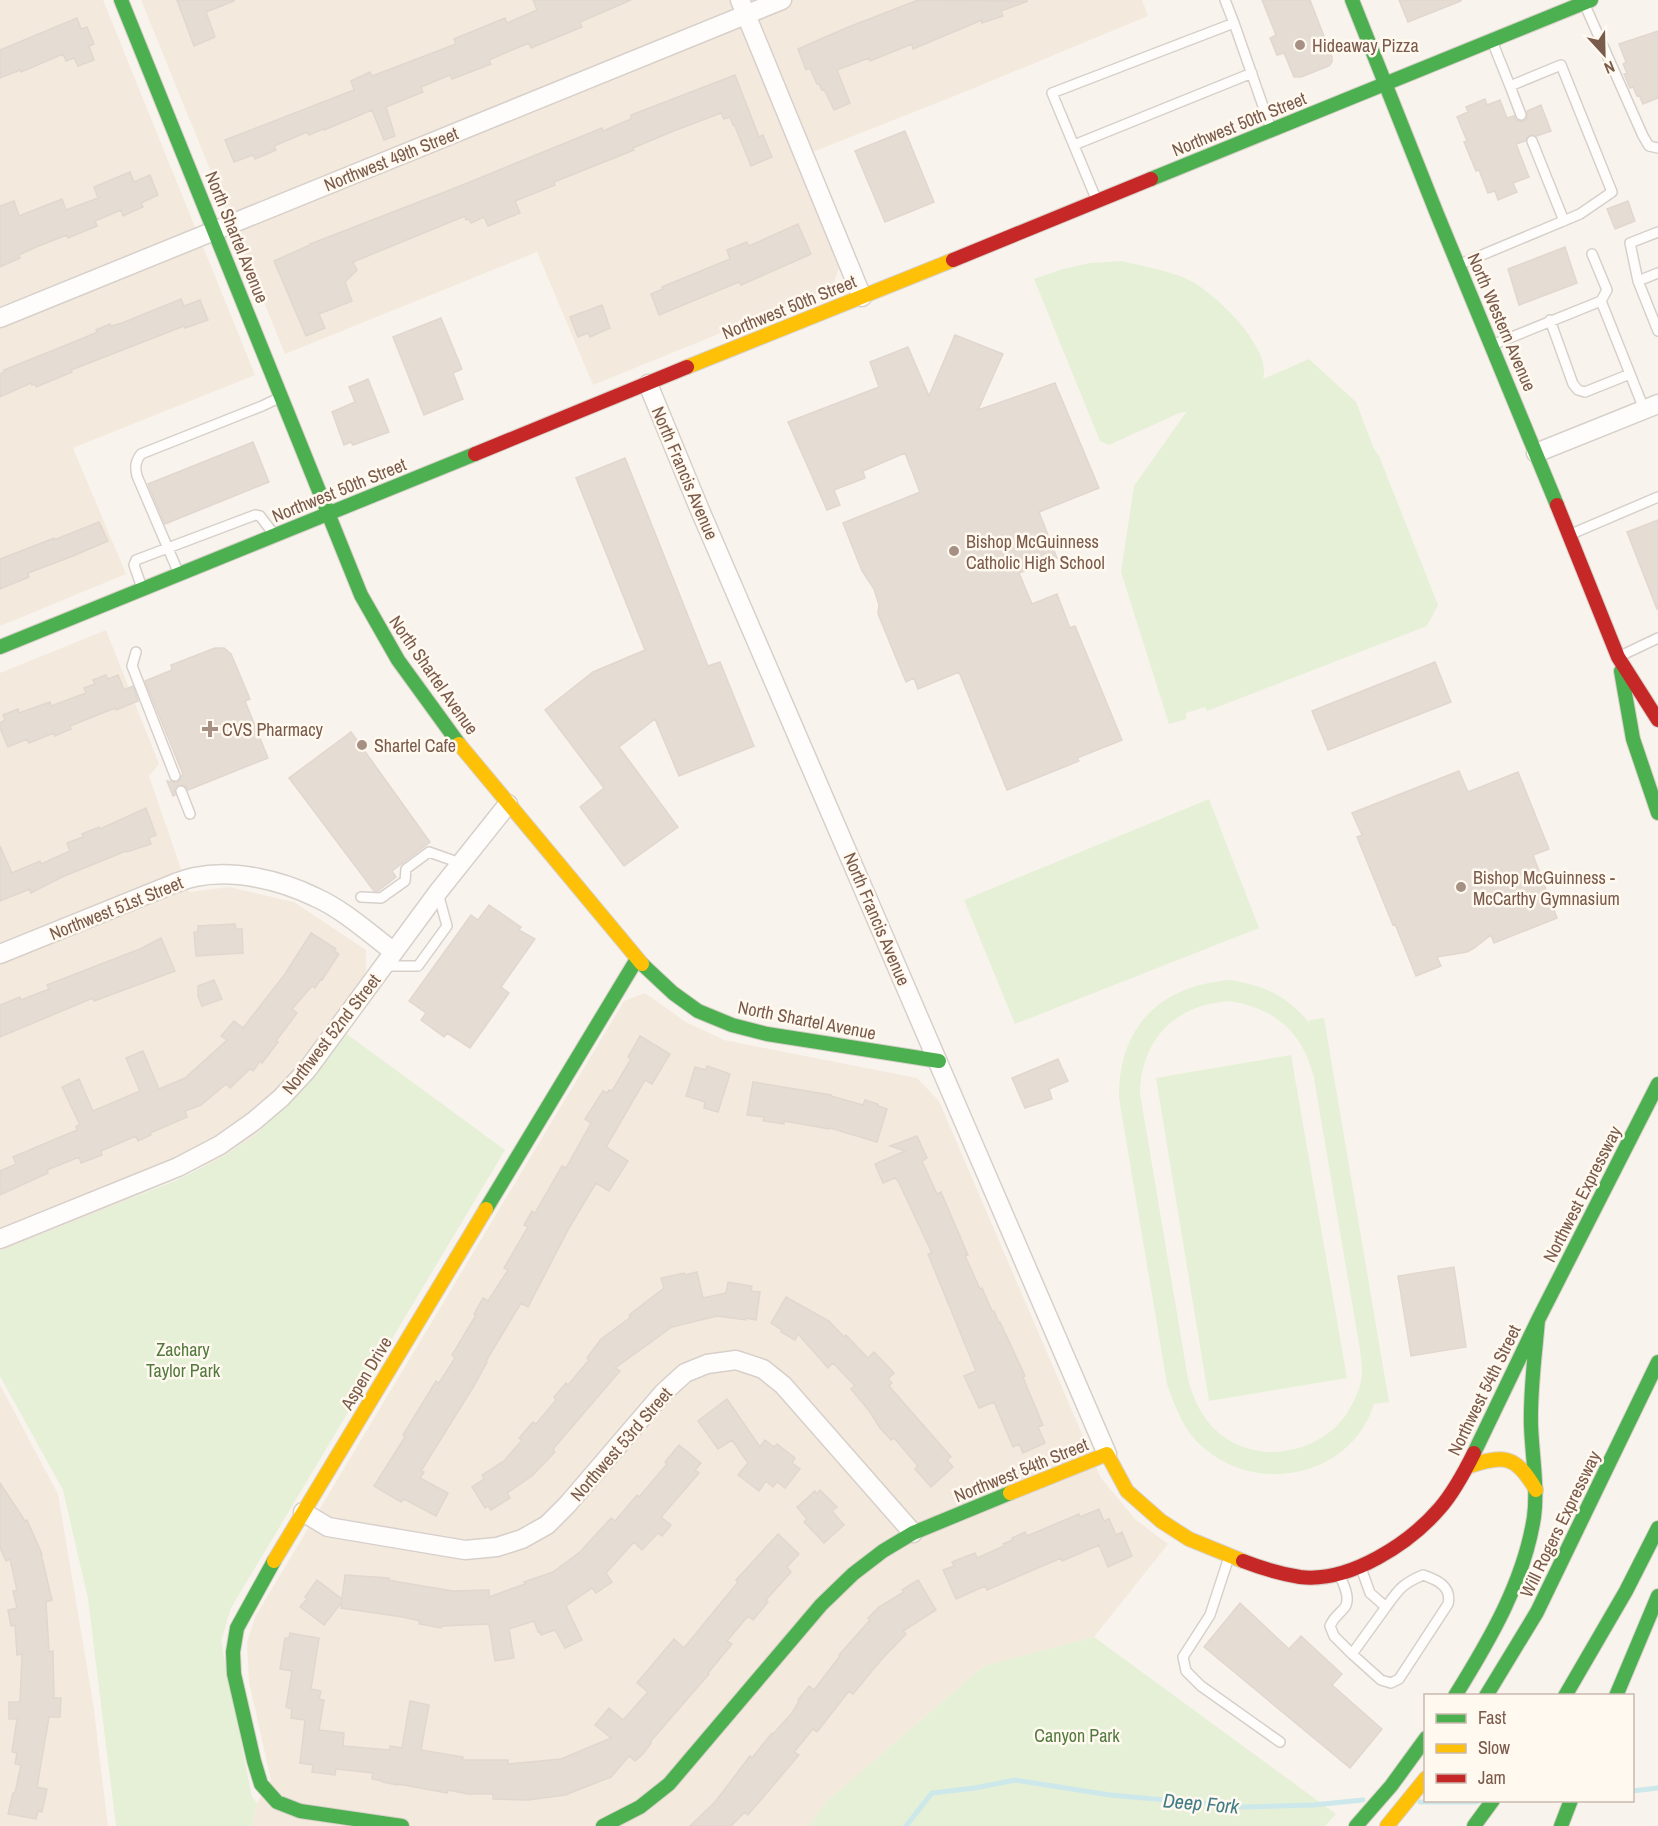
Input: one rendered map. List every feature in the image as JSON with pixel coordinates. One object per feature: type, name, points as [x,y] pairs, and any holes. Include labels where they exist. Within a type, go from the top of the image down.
[{"type":"main road","name":"North Shartel Avenue","points":[[121,0],[361,595],[393,654],[438,718],[637,959],[673,993],[698,1011],[732,1025],[767,1034],[939,1061]]},
{"type":"main road","name":"North Western Avenue","points":[[1352,0],[1618,657],[1658,720]]},
{"type":"main road","name":"Northwest 50th Street","points":[[0,646],[1588,2]]},
{"type":"main road","name":"North Western Avenue","points":[[1618,657],[1633,739],[1658,813]]},
{"type":"main road","name":"Aspen Drive","points":[[402,1826],[300,1811],[277,1802],[261,1784],[234,1674],[233,1652],[237,1628],[303,1512],[637,959]]},
{"type":"main road","name":"Northwest Expressway","points":[[1538,1320],[1658,1084]]},
{"type":"main road","name":"Northwest 54th Street","points":[[603,1826],[640,1807],[669,1784],[821,1605],[875,1556],[913,1533],[1107,1454],[1127,1491],[1145,1509],[1181,1534],[1229,1557],[1263,1569],[1282,1574],[1322,1576],[1360,1566],[1392,1549],[1441,1507],[1467,1467],[1538,1320]]},
{"type":"main road","points":[[1456,1694],[1485,1648],[1514,1585],[1526,1550],[1536,1490],[1531,1426],[1538,1320]]},
{"type":"main road","name":"Will Rogers Expressway","points":[[1487,1694],[1537,1612],[1658,1362]]},
{"type":"main road","points":[[1467,1467],[1493,1459],[1510,1461],[1522,1467],[1536,1490]]},
{"type":"main road","points":[[1566,1694],[1626,1591],[1658,1528]]},
{"type":"main road","points":[[1616,1694],[1658,1596]]},
{"type":"main road","points":[[1356,1826],[1391,1786],[1424,1739]]},
{"type":"main road","points":[[1387,1826],[1424,1779]]},
{"type":"main road","points":[[1474,1826],[1492,1802]]},
{"type":"main road","points":[[1561,1826],[1570,1802]]},
{"type":"street","name":"Northwest 49th Street","points":[[0,318],[215,231],[743,7],[782,0]]},
{"type":"street","points":[[743,7],[862,297]]},
{"type":"street","name":"North Francis Avenue","points":[[648,384],[1107,1454]]},
{"type":"street","points":[[1536,453],[1651,406]]},
{"type":"street","name":"Northwest 52nd Street","points":[[0,1239],[178,1167],[220,1145],[254,1121],[307,1070],[438,892],[508,804]]},
{"type":"street","name":"Northwest 51st Street","points":[[0,954],[173,884],[196,877],[227,874],[287,886],[317,897],[347,916],[389,959]]},
{"type":"street","name":"Northwest 53rd Street","points":[[303,1512],[328,1527],[465,1550],[496,1547],[522,1539],[547,1525],[567,1506],[663,1393],[685,1373],[707,1364],[736,1360],[763,1369],[783,1385],[913,1533]]},
{"type":"lane","points":[[1226,0],[1272,130]]},
{"type":"lane","points":[[1588,2],[1643,136],[1649,146],[1658,148]]},
{"type":"lane","points":[[1097,201],[1052,93],[1234,24]]},
{"type":"lane","points":[[1492,41],[1521,115]]},
{"type":"lane","points":[[1458,264],[1580,214],[1612,192],[1561,65],[1510,86]]},
{"type":"lane","points":[[1074,145],[1252,73]]},
{"type":"lane","points":[[1532,141],[1564,221]]},
{"type":"lane","points":[[1658,232],[1630,243],[1638,281],[1658,332]]},
{"type":"lane","points":[[1492,345],[1601,301],[1606,290],[1592,254]]},
{"type":"lane","points":[[1638,281],[1658,273]]},
{"type":"lane","points":[[1601,301],[1630,374],[1651,406]]},
{"type":"lane","points":[[1550,320],[1573,384],[1578,390],[1585,392],[1630,374]]},
{"type":"lane","points":[[179,574],[137,476],[135,467],[141,454],[262,406],[281,396]]},
{"type":"lane","points":[[1569,535],[1658,497]]},
{"type":"lane","points":[[142,589],[134,566],[136,560],[255,515],[260,516],[275,535]]},
{"type":"lane","points":[[1618,657],[1658,638]]},
{"type":"lane","points":[[136,652],[132,666],[175,776]]},
{"type":"lane","points":[[181,791],[190,814]]},
{"type":"lane","points":[[361,897],[381,898],[405,881],[406,869],[429,852],[460,864]]},
{"type":"lane","points":[[389,959],[418,966],[447,926],[438,892]]},
{"type":"lane","points":[[1229,1557],[1210,1615],[1183,1657],[1186,1671],[1201,1686],[1280,1742]]},
{"type":"lane","points":[[1360,1566],[1370,1593],[1386,1607]]},
{"type":"lane","points":[[1339,1573],[1347,1596],[1346,1605],[1333,1618],[1330,1626],[1334,1636],[1352,1654],[1381,1680],[1391,1683],[1399,1678],[1448,1604],[1449,1596],[1447,1588],[1423,1575],[1410,1581],[1401,1587],[1352,1654]]},
{"type":"shaded area","points":[[0,0],[103,0],[255,375],[73,448],[126,574],[0,626]]},
{"type":"shaded area","points":[[141,0],[1142,0],[1148,16],[795,159],[839,268],[832,288],[593,385],[537,252],[285,354]]},
{"type":"shaded area","points":[[106,630],[159,764],[149,776],[189,892],[229,887],[294,902],[366,950],[366,970],[344,1032],[309,1083],[252,1138],[217,1160],[0,1257],[0,673]]},
{"type":"shaded area","points":[[645,993],[686,1022],[724,1040],[917,1078],[939,1101],[1101,1478],[1136,1520],[1168,1544],[1094,1637],[984,1666],[826,1802],[809,1826],[252,1826],[257,1803],[271,1780],[249,1682],[247,1643],[255,1617],[624,1001]]},
{"type":"shaded area","points":[[0,1385],[58,1494],[93,1703],[108,1826],[0,1826]]},
{"type":"green space","points":[[1122,261],[1182,277],[1213,297],[1251,337],[1264,366],[1263,379],[1309,359],[1356,402],[1438,605],[1427,626],[1207,711],[1205,707],[1186,713],[1186,719],[1169,724],[1121,572],[1134,486],[1187,411],[1109,445],[1100,441],[1034,279],[1090,263]]},
{"type":"green space","points":[[1209,799],[1259,928],[1015,1024],[964,900]]},
{"type":"green space","points":[[1231,980],[1255,985],[1284,999],[1310,1024],[1309,1020],[1324,1018],[1389,1402],[1374,1404],[1363,1428],[1346,1448],[1326,1462],[1302,1471],[1277,1474],[1252,1472],[1227,1463],[1205,1449],[1186,1428],[1167,1384],[1119,1098],[1121,1073],[1126,1050],[1135,1031],[1148,1014],[1164,1001],[1183,991]],"holes":[[[1228,1001],[1245,1004],[1273,1016],[1284,1025],[1303,1048],[1309,1062],[1314,1078],[1360,1350],[1362,1373],[1360,1384],[1346,1415],[1320,1439],[1287,1451],[1252,1450],[1235,1444],[1208,1422],[1193,1395],[1188,1379],[1140,1093],[1141,1077],[1150,1049],[1166,1027],[1190,1010],[1205,1005]]]},
{"type":"green space","name":"Zachary Taylor Park","points":[[344,1032],[505,1150],[231,1608],[221,1641],[252,1797],[257,1803],[252,1826],[116,1826],[88,1599],[63,1490],[0,1376],[0,1251],[177,1180],[217,1160],[252,1138],[309,1083]]},
{"type":"green space","points":[[1291,1055],[1347,1378],[1209,1401],[1156,1078]]},
{"type":"green space","name":"Canyon Park","points":[[1094,1637],[1336,1814],[1325,1826],[809,1826],[826,1802],[984,1666]]},
{"type":"building","points":[[177,0],[234,1],[206,12],[215,37],[194,46]]},
{"type":"building","points":[[533,0],[631,0],[580,22],[582,27],[531,48],[529,43],[489,60],[491,64],[452,79],[450,75],[421,87],[423,92],[386,107],[395,136],[384,140],[372,110],[324,130],[309,135],[307,132],[274,146],[276,150],[255,159],[253,155],[234,162],[225,140],[354,90],[351,81],[370,72],[372,76],[456,44],[454,39],[505,18],[507,23],[537,10]]},
{"type":"building","points":[[918,0],[1028,1],[1001,11],[1003,16],[982,23],[982,20],[913,49],[912,44],[870,61],[869,58],[837,70],[850,103],[834,110],[824,89],[822,90],[817,84],[810,68],[806,70],[798,49]]},
{"type":"building","name":"Hideaway Pizza","points":[[1262,0],[1310,0],[1332,57],[1329,66],[1301,77],[1294,77],[1284,53],[1277,55],[1270,38],[1276,35]]},
{"type":"building","points":[[1399,0],[1461,0],[1461,1],[1408,22]]},
{"type":"building","points":[[77,18],[81,29],[87,27],[94,44],[89,46],[94,60],[78,66],[74,58],[66,61],[63,54],[21,72],[20,70],[0,78],[0,50]]},
{"type":"building","points":[[1658,31],[1658,98],[1643,104],[1633,87],[1630,88],[1624,74],[1627,73],[1623,64],[1626,62],[1619,44]]},
{"type":"building","points":[[735,75],[759,137],[763,135],[772,157],[751,166],[734,124],[730,117],[724,119],[721,113],[671,132],[515,201],[520,213],[488,226],[484,217],[471,223],[469,219],[466,220],[465,216],[353,262],[357,270],[345,282],[352,301],[319,314],[325,328],[306,336],[274,261],[310,244],[602,128],[603,131],[631,119],[631,115]]},
{"type":"building","points":[[1485,99],[1487,105],[1500,100],[1507,118],[1514,116],[1521,122],[1527,119],[1527,111],[1541,105],[1551,131],[1537,136],[1529,135],[1525,141],[1516,144],[1529,177],[1513,183],[1517,192],[1498,200],[1495,191],[1488,193],[1479,170],[1476,171],[1457,117],[1468,112],[1466,107]]},
{"type":"building","points":[[905,131],[934,202],[885,222],[855,151]]},
{"type":"building","points":[[130,172],[134,182],[150,175],[158,195],[141,203],[143,207],[123,216],[121,210],[95,221],[97,226],[68,238],[67,235],[36,247],[19,255],[20,258],[0,267],[0,206],[14,201],[19,216],[62,199],[66,210],[98,198],[94,187]]},
{"type":"building","points":[[1628,201],[1635,221],[1615,229],[1607,209]]},
{"type":"building","points":[[798,224],[811,254],[741,285],[739,282],[659,315],[651,294],[663,289],[662,287],[730,259],[727,250],[747,242],[749,246]]},
{"type":"building","points":[[1565,247],[1577,283],[1519,305],[1508,269]]},
{"type":"building","points":[[181,299],[184,306],[200,300],[208,320],[185,328],[184,326],[71,370],[72,372],[36,387],[31,383],[0,397],[0,374],[4,370],[86,337],[110,324],[111,326],[122,323]]},
{"type":"building","points":[[602,305],[610,328],[590,337],[588,333],[578,337],[570,317]]},
{"type":"building","points":[[441,318],[462,369],[453,373],[463,399],[424,415],[393,337]]},
{"type":"building","name":"Bishop McGuinness Catholic High School","points":[[955,335],[1003,354],[978,410],[1055,383],[1099,488],[1039,512],[1057,558],[1019,573],[1032,604],[1057,594],[1070,628],[1075,626],[1122,740],[1077,758],[1079,761],[1007,790],[959,672],[918,689],[914,678],[906,682],[878,614],[879,605],[874,589],[862,571],[843,523],[920,492],[905,453],[863,471],[865,478],[834,490],[840,505],[827,510],[788,422],[879,387],[870,362],[908,347],[929,396]]},
{"type":"building","points":[[368,379],[389,432],[353,445],[351,442],[344,445],[332,412],[355,402],[349,387]]},
{"type":"building","points":[[253,442],[269,482],[165,524],[148,484]]},
{"type":"building","points":[[625,458],[708,666],[720,662],[754,746],[679,776],[655,719],[619,747],[678,827],[624,866],[580,807],[604,788],[545,710],[593,672],[645,650],[576,478]]},
{"type":"building","points":[[1658,520],[1658,609],[1657,609],[1627,532]]},
{"type":"building","points":[[99,522],[108,541],[28,573],[29,577],[0,589],[0,559]]},
{"type":"building","name":"CVS Pharmacy","points":[[215,648],[224,648],[231,654],[250,699],[245,701],[268,758],[188,790],[185,785],[178,785],[174,789],[175,795],[173,796],[167,781],[178,782],[183,774],[145,681],[172,670],[171,665]]},
{"type":"building","points":[[1435,662],[1451,702],[1328,750],[1312,711]]},
{"type":"building","points":[[106,675],[108,679],[118,675],[124,690],[133,686],[138,701],[70,726],[71,729],[55,736],[54,733],[29,743],[27,739],[8,747],[0,728],[0,723],[5,720],[3,715],[18,709],[19,713],[50,702],[51,706],[86,693],[84,688],[95,684],[93,680]]},
{"type":"building","points":[[351,732],[430,842],[392,871],[396,877],[378,891],[374,891],[289,778]]},
{"type":"building","name":"Bishop McGuinness - McCarthy Gymnasium","points":[[1459,771],[1468,792],[1518,772],[1549,849],[1533,855],[1557,918],[1494,943],[1491,935],[1467,952],[1437,957],[1441,966],[1416,976],[1357,837],[1362,835],[1352,813]]},
{"type":"building","points":[[146,808],[156,835],[149,838],[151,844],[126,851],[62,877],[31,893],[30,889],[0,901],[0,846],[12,873],[40,861],[41,864],[70,851],[67,843],[83,837],[82,834],[99,827],[100,829]]},
{"type":"building","points":[[489,905],[521,927],[519,930],[535,939],[501,987],[509,993],[470,1048],[447,1033],[444,1037],[421,1020],[426,1013],[409,1001],[471,915],[478,920]]},
{"type":"building","points":[[235,924],[236,929],[242,929],[243,953],[196,956],[194,932],[198,932],[198,926]]},
{"type":"building","points":[[311,933],[336,949],[334,951],[339,954],[322,980],[315,988],[312,986],[292,1009],[297,1013],[276,1041],[278,1042],[253,1071],[250,1069],[230,1088],[226,1084],[201,1105],[185,1111],[187,1117],[150,1133],[151,1135],[138,1141],[136,1136],[101,1151],[102,1155],[81,1163],[79,1157],[47,1170],[48,1173],[0,1195],[0,1171],[16,1164],[13,1157],[77,1130],[76,1126],[80,1125],[62,1087],[79,1079],[93,1111],[140,1091],[126,1058],[143,1051],[159,1089],[185,1078],[227,1040],[221,1036],[234,1021],[243,1028],[285,974]]},
{"type":"building","points":[[161,938],[175,971],[94,1001],[93,998],[0,1037],[0,1005],[49,989],[47,985],[140,949]]},
{"type":"building","points":[[214,980],[222,999],[202,1006],[198,996],[198,986]]},
{"type":"building","points":[[640,1036],[670,1054],[652,1084],[645,1080],[606,1147],[628,1161],[609,1191],[596,1183],[569,1228],[528,1307],[521,1303],[475,1384],[421,1471],[424,1472],[420,1478],[448,1493],[436,1516],[404,1499],[401,1502],[374,1486],[436,1381],[439,1383],[455,1358],[452,1355],[476,1315],[474,1314],[483,1298],[488,1301],[508,1270],[504,1268],[528,1227],[524,1225],[532,1211],[535,1213],[562,1166],[566,1168],[591,1123],[585,1119],[603,1091],[607,1093],[609,1090],[612,1091],[631,1059],[628,1057]]},
{"type":"building","points":[[1058,1059],[1068,1081],[1049,1089],[1052,1099],[1025,1108],[1012,1078]]},
{"type":"building","points":[[707,1066],[730,1074],[718,1112],[704,1108],[705,1102],[686,1096],[695,1067],[706,1070]]},
{"type":"building","points":[[753,1082],[831,1095],[863,1105],[865,1100],[878,1104],[887,1109],[877,1142],[830,1128],[784,1121],[784,1124],[763,1121],[764,1117],[747,1115]]},
{"type":"building","points":[[917,1136],[927,1158],[922,1161],[937,1194],[941,1192],[968,1255],[965,1256],[1025,1376],[1023,1377],[1043,1425],[1038,1427],[1045,1443],[1023,1453],[1019,1444],[1013,1447],[994,1402],[979,1408],[964,1376],[976,1371],[928,1254],[932,1253],[898,1181],[895,1178],[883,1183],[875,1164],[905,1151],[890,1146]]},
{"type":"building","points":[[1454,1267],[1466,1347],[1411,1356],[1398,1276]]},
{"type":"building","points":[[697,1272],[703,1298],[726,1293],[728,1282],[752,1286],[751,1291],[760,1292],[756,1320],[717,1316],[672,1327],[615,1368],[620,1371],[553,1449],[555,1452],[532,1476],[507,1493],[510,1498],[491,1510],[488,1506],[485,1508],[472,1487],[484,1479],[482,1475],[504,1461],[522,1440],[519,1438],[533,1422],[536,1424],[556,1400],[554,1397],[566,1383],[568,1385],[589,1360],[587,1358],[601,1339],[664,1288],[661,1278]]},
{"type":"building","points":[[786,1297],[829,1321],[868,1358],[874,1352],[894,1373],[888,1379],[892,1383],[889,1386],[951,1457],[947,1460],[953,1467],[931,1487],[915,1469],[918,1466],[894,1438],[891,1440],[880,1428],[851,1389],[855,1386],[833,1363],[828,1368],[798,1334],[795,1340],[771,1323]]},
{"type":"building","points":[[727,1399],[760,1447],[765,1440],[774,1447],[777,1444],[795,1458],[792,1463],[800,1469],[785,1488],[777,1482],[773,1487],[766,1481],[759,1491],[738,1475],[748,1463],[732,1440],[718,1449],[698,1421]]},
{"type":"building","points":[[679,1445],[701,1463],[695,1470],[699,1473],[661,1517],[671,1525],[662,1536],[658,1533],[642,1550],[634,1542],[606,1573],[612,1582],[596,1593],[592,1588],[566,1606],[582,1640],[565,1648],[555,1630],[541,1635],[534,1621],[509,1629],[514,1658],[495,1661],[489,1624],[442,1626],[441,1628],[419,1624],[420,1621],[403,1617],[341,1608],[342,1602],[324,1625],[300,1607],[317,1580],[342,1599],[345,1575],[389,1578],[389,1580],[453,1591],[489,1590],[489,1597],[525,1584],[524,1582],[553,1572],[580,1552],[611,1518],[615,1521],[667,1464],[665,1462]]},
{"type":"building","points":[[0,1483],[25,1521],[27,1520],[42,1554],[52,1600],[46,1602],[49,1652],[53,1651],[54,1698],[61,1698],[60,1717],[49,1717],[37,1787],[47,1789],[42,1812],[38,1811],[36,1819],[8,1814],[21,1765],[15,1764],[17,1753],[12,1752],[17,1719],[9,1719],[9,1702],[20,1702],[22,1654],[17,1655],[15,1625],[11,1626],[8,1610],[17,1608],[13,1591],[17,1590],[10,1559],[6,1561],[0,1548]]},
{"type":"building","points":[[820,1490],[837,1507],[832,1511],[844,1525],[824,1543],[804,1522],[807,1519],[797,1507],[815,1491],[817,1494]]},
{"type":"building","points":[[1099,1509],[1104,1521],[1109,1519],[1116,1535],[1122,1532],[1132,1556],[1108,1567],[1099,1545],[1062,1561],[1061,1558],[987,1590],[985,1586],[956,1599],[943,1570],[954,1566],[952,1562],[975,1553],[977,1558],[1004,1546],[1003,1544],[1013,1540],[1012,1538],[1025,1532],[1027,1536],[1079,1514],[1080,1517]]},
{"type":"building","points":[[778,1534],[799,1554],[787,1567],[791,1572],[766,1600],[768,1602],[753,1620],[748,1616],[727,1641],[732,1644],[650,1742],[643,1754],[635,1761],[629,1756],[611,1777],[565,1795],[528,1800],[493,1799],[493,1794],[468,1794],[448,1790],[447,1793],[382,1782],[372,1779],[373,1773],[336,1769],[335,1775],[312,1772],[313,1765],[300,1763],[305,1720],[291,1718],[292,1709],[286,1707],[292,1671],[280,1669],[285,1638],[289,1638],[290,1633],[319,1638],[311,1689],[321,1691],[319,1699],[324,1700],[319,1730],[344,1733],[343,1746],[390,1750],[390,1746],[402,1748],[410,1701],[429,1705],[421,1750],[463,1757],[462,1760],[508,1760],[508,1764],[561,1759],[611,1738],[595,1725],[609,1708],[623,1720],[648,1692],[637,1683],[674,1639],[684,1648],[738,1582],[736,1580]]},
{"type":"building","points":[[918,1580],[936,1610],[903,1631],[906,1634],[853,1694],[849,1691],[817,1732],[813,1729],[794,1752],[799,1755],[748,1815],[745,1812],[731,1826],[690,1826],[715,1802],[750,1756],[752,1758],[792,1713],[798,1700],[809,1686],[814,1690],[839,1655],[870,1620],[868,1618],[879,1607],[904,1592],[902,1590]]},
{"type":"building","points":[[1240,1603],[1289,1649],[1301,1636],[1342,1674],[1332,1685],[1382,1729],[1350,1768],[1204,1647]]},
{"type":"waterway","name":"Deep Fork","points":[[906,1826],[932,1793],[1015,1780],[1110,1795],[1245,1807],[1313,1805],[1363,1800]]},
{"type":"waterway","name":"Deep Fork","points":[[1634,1791],[1658,1788]]},
{"type":"waterway","name":"Deep Fork","points":[[1420,1802],[1477,1802]]},
{"type":"traffic: fast","points":[[121,0],[361,595],[398,660],[459,744]]},
{"type":"traffic: fast","points":[[1352,0],[1557,505]]},
{"type":"traffic: fast","points":[[1151,179],[1591,0]]},
{"type":"traffic: fast","points":[[0,647],[475,454]]},
{"type":"traffic: fast","points":[[1621,671],[1633,739],[1658,813]]},
{"type":"traffic: fast","points":[[486,1209],[637,959]]},
{"type":"traffic: fast","points":[[642,964],[673,993],[698,1011],[732,1025],[767,1034],[939,1061]]},
{"type":"traffic: fast","points":[[1474,1453],[1538,1320],[1658,1084]]},
{"type":"traffic: fast","points":[[1456,1694],[1504,1610],[1514,1588],[1529,1541],[1535,1505],[1531,1412],[1538,1320]]},
{"type":"traffic: fast","points":[[1487,1694],[1537,1612],[1658,1362]]},
{"type":"traffic: fast","points":[[603,1826],[640,1807],[669,1784],[821,1605],[853,1574],[883,1551],[913,1533],[1010,1493]]},
{"type":"traffic: fast","points":[[1566,1694],[1626,1591],[1658,1528]]},
{"type":"traffic: fast","points":[[274,1561],[237,1628],[233,1652],[234,1674],[261,1784],[277,1802],[300,1811],[402,1826]]},
{"type":"traffic: fast","points":[[1617,1694],[1658,1596]]},
{"type":"traffic: fast","points":[[1356,1826],[1391,1786],[1424,1741]]},
{"type":"traffic: fast","points":[[1474,1826],[1492,1802]]},
{"type":"traffic: fast","points":[[1561,1826],[1570,1802]]},
{"type":"traffic: slow","points":[[687,367],[953,260]]},
{"type":"traffic: slow","points":[[459,744],[642,964]]},
{"type":"traffic: slow","points":[[274,1561],[486,1209]]},
{"type":"traffic: slow","points":[[1010,1493],[1107,1454],[1127,1491],[1161,1521],[1189,1539],[1243,1561]]},
{"type":"traffic: slow","points":[[1467,1467],[1491,1460],[1508,1460],[1522,1470],[1536,1490]]},
{"type":"traffic: slow","points":[[1387,1826],[1424,1780]]},
{"type":"traffic: jam","points":[[953,260],[1151,179]]},
{"type":"traffic: jam","points":[[475,454],[687,367]]},
{"type":"traffic: jam","points":[[1557,505],[1618,657],[1658,720]]},
{"type":"traffic: jam","points":[[1243,1561],[1300,1577],[1319,1577],[1339,1574],[1378,1558],[1396,1547],[1440,1508],[1474,1453]]},
{"type":"place","name":"Hideaway Pizza","points":[[1300,45]]},
{"type":"place","name":"Bishop McGuinness Catholic High School","points":[[954,551]]},
{"type":"place","name":"CVS Pharmacy","points":[[210,729]]},
{"type":"place","name":"Shartel Cafe","points":[[362,745]]},
{"type":"place","name":"Bishop McGuinness - McCarthy Gymnasium","points":[[1461,887]]}]
